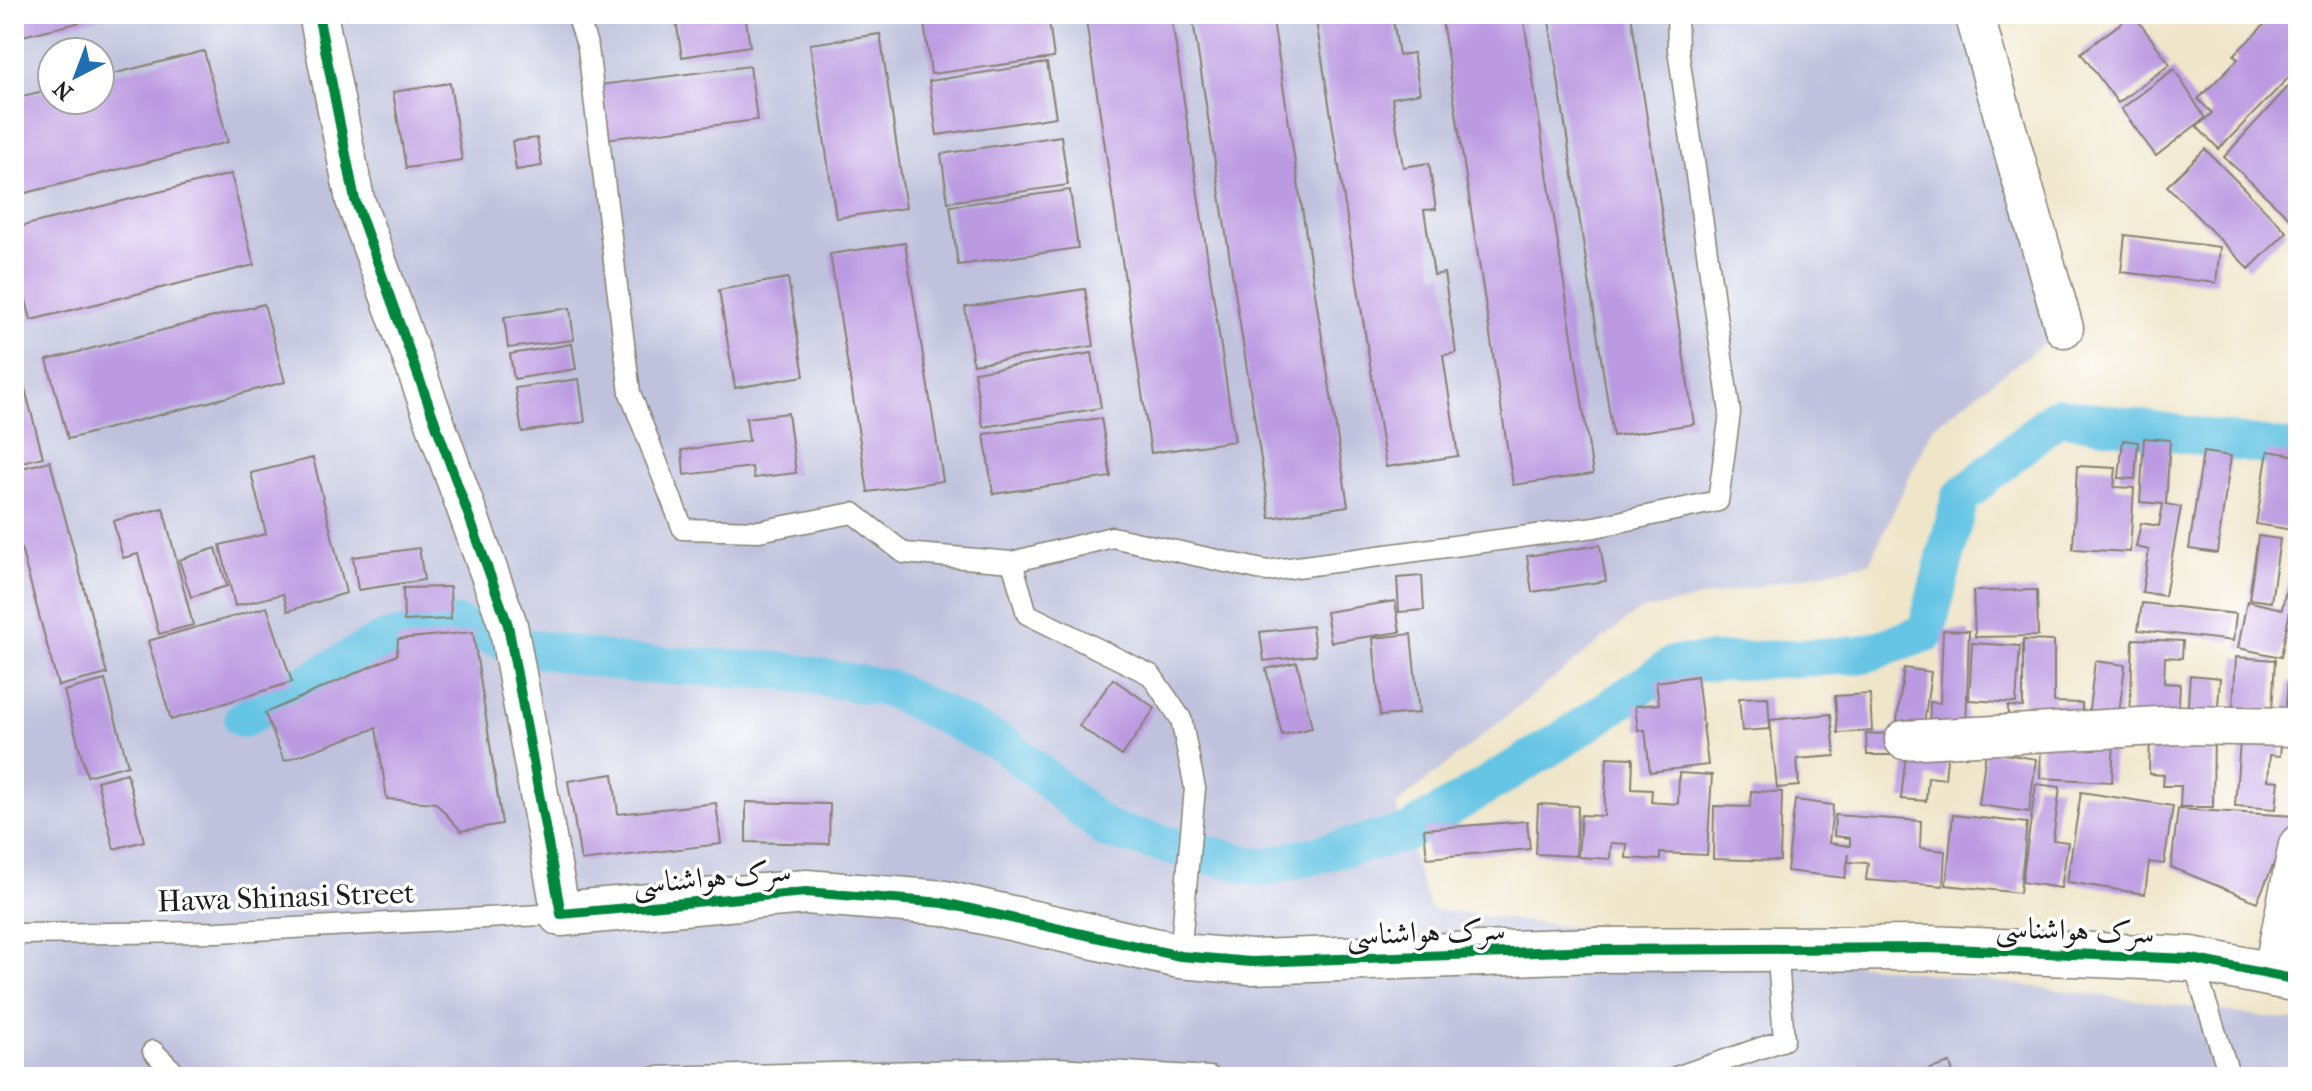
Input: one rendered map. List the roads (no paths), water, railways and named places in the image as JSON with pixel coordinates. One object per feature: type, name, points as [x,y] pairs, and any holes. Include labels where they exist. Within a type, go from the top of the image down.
[{"type":"street","points":[[318,14],[355,200],[508,625],[561,914]]},
{"type":"street","points":[[1974,14],[2064,328]]},
{"type":"street","points":[[1904,740],[2177,725],[2298,727]]},
{"type":"street","points":[[2285,977],[2298,845]]},
{"type":"street","name":"سرک هواشناسی","points":[[561,914],[806,892],[944,903],[1180,956],[1251,962],[1777,946],[1927,948],[2192,959],[2285,977]]},
{"type":"lane","points":[[577,14],[588,48],[630,393],[683,529],[759,531],[853,513],[904,553],[1012,562],[1112,537],[1267,571],[1595,527],[1718,501],[1730,413],[1680,64],[1677,14]]},
{"type":"lane","points":[[1012,562],[1027,614],[1151,675],[1181,719],[1195,788],[1180,956]]},
{"type":"lane","name":"Hawa Shinasi Street","points":[[14,934],[218,932],[561,914]]},
{"type":"lane","points":[[1676,1077],[1784,1040],[1777,946]]},
{"type":"lane","points":[[2192,959],[2230,1077]]},
{"type":"lane","points":[[153,1051],[179,1077]]},
{"type":"lane","points":[[656,1077],[1057,1068],[1210,1077]]},
{"type":"waterway","points":[[243,719],[381,641],[456,625],[530,648],[632,664],[784,671],[890,689],[1008,747],[1107,830],[1262,868],[1407,833],[1562,740],[1675,664],[1862,655],[1926,633],[1960,498],[2057,416],[2298,451]]}]
